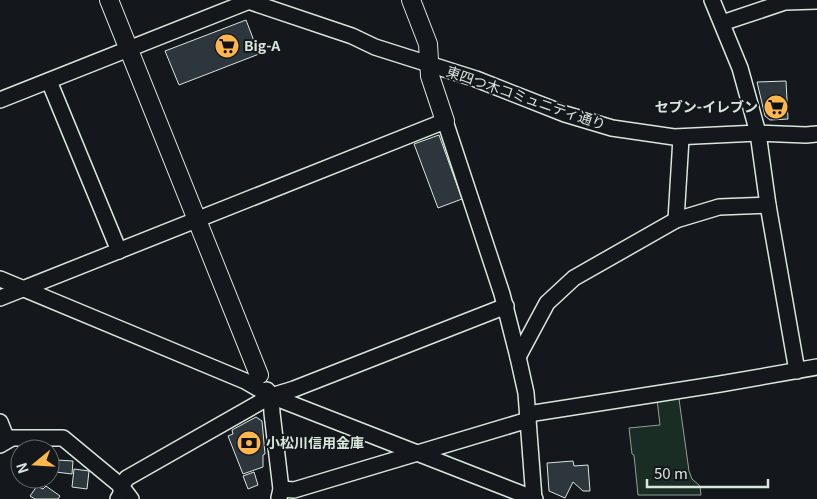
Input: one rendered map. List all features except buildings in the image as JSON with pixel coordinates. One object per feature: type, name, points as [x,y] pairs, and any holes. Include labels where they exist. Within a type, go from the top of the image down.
[{"type":"street","points":[[109,0],[259,376],[271,396],[272,413],[287,494],[528,417],[817,367]]},
{"type":"street","points":[[0,100],[129,50],[249,0]]},
{"type":"street","name":"東四つ木コミュニティ通り","points":[[249,0],[352,36],[375,47],[476,79],[565,114],[612,128],[681,138],[758,133],[817,134]]},
{"type":"street","points":[[0,279],[245,381],[271,396],[534,499],[526,393],[506,306],[430,76],[428,44],[411,0]]},
{"type":"street","points":[[712,0],[740,68],[758,133],[768,205],[797,371]]},
{"type":"street","points":[[722,23],[785,2],[817,1]]},
{"type":"street","points":[[49,81],[118,251]]},
{"type":"street","points":[[0,298],[445,121]]},
{"type":"street","points":[[676,220],[681,138]]},
{"type":"street","points":[[518,357],[546,303],[574,278],[676,220],[719,207],[768,205]]},
{"type":"street","points":[[119,493],[127,478],[271,396],[304,386],[506,306]]},
{"type":"street","points":[[0,422],[4,442],[12,438],[63,438],[119,493],[131,499]]},
{"type":"green space","points":[[677,397],[679,399],[689,471],[692,479],[700,486],[701,495],[638,495],[629,428],[660,425],[657,399]]},
{"type":"place","name":"Big-A","points":[[227,46]]},
{"type":"place","name":"セブン-イレブン","points":[[776,107]]},
{"type":"place","name":"小松川信用金庫","points":[[249,443]]}]
